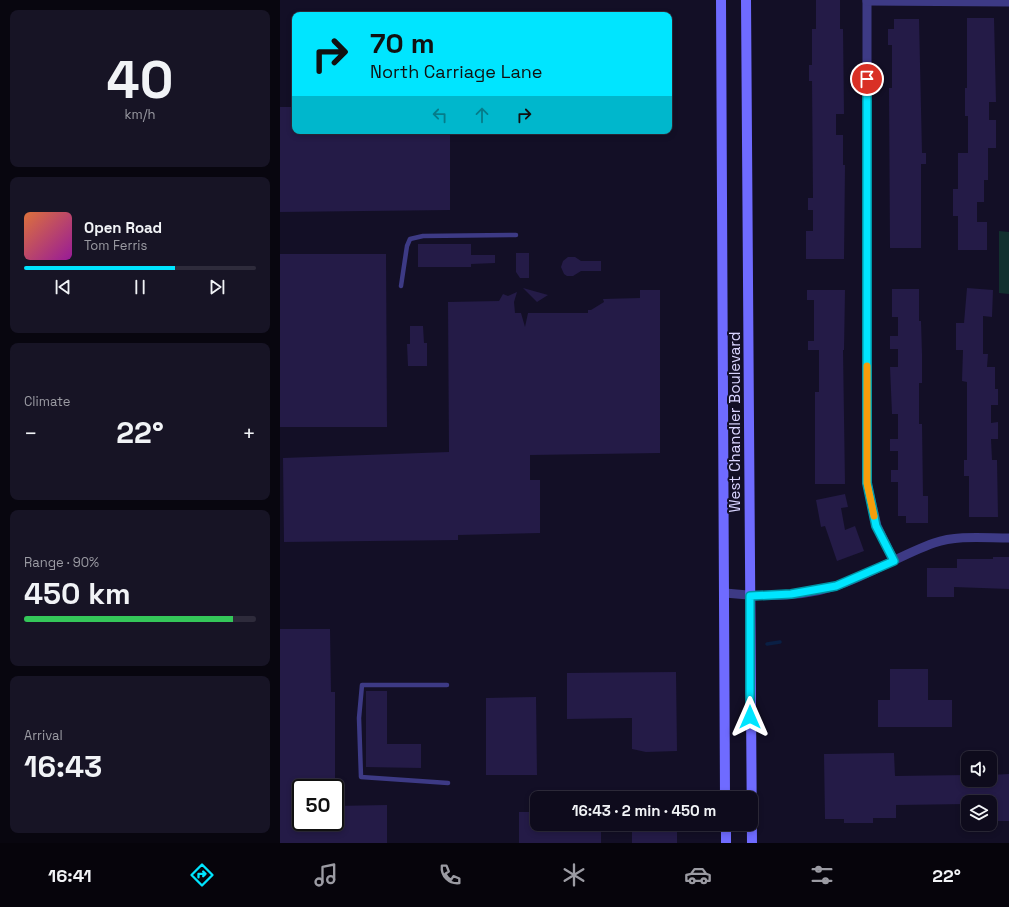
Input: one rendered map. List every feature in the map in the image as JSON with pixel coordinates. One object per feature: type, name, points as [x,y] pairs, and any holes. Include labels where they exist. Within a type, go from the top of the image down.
[{"type":"main road","name":"West Chandler Boulevard","points":[[721,0],[725,791]]},
{"type":"main road","name":"West Chandler Boulevard","points":[[746,0],[752,843]]},
{"type":"main road","points":[[726,831],[726,843]]},
{"type":"street","points":[[894,561],[876,526],[867,483],[866,0],[1009,2]]},
{"type":"street","points":[[725,593],[750,596],[791,594],[836,586],[935,543],[966,538],[1009,538]]},
{"type":"lane","points":[[401,286],[407,246],[410,239],[423,236],[516,235]]},
{"type":"lane","points":[[447,685],[362,685],[359,718],[361,778],[448,782]]},
{"type":"green space","points":[[999,231],[1009,232],[1009,294],[999,293]]},
{"type":"building","points":[[816,0],[840,0],[840,29],[843,29],[844,114],[836,114],[836,135],[843,135],[843,165],[845,165],[844,259],[806,259],[806,231],[813,231],[813,210],[808,210],[808,198],[813,198],[812,81],[809,81],[809,65],[812,65],[812,29],[816,29]]},
{"type":"building","points":[[967,18],[994,18],[996,102],[989,102],[989,120],[996,120],[996,148],[988,148],[988,180],[984,180],[984,202],[977,202],[977,222],[987,222],[987,250],[958,250],[958,216],[953,216],[953,189],[958,189],[958,153],[968,153],[968,116],[965,116],[965,88],[967,88]]},
{"type":"building","points":[[894,19],[919,19],[922,153],[926,153],[926,164],[921,164],[921,248],[890,248],[889,88],[892,88],[892,45],[888,45],[888,29],[894,29]]},
{"type":"building","points":[[280,107],[292,107],[292,134],[450,134],[450,210],[280,212]]},
{"type":"building","points":[[418,244],[471,244],[471,255],[495,255],[495,263],[471,264],[471,267],[418,267]]},
{"type":"building","points":[[516,253],[529,253],[529,278],[520,278],[516,272]]},
{"type":"building","points":[[280,254],[386,254],[387,427],[280,427]]},
{"type":"building","points":[[568,257],[575,257],[581,261],[601,261],[601,271],[581,271],[573,276],[567,276],[564,274],[561,267],[563,261]]},
{"type":"building","points":[[523,288],[548,295],[537,302]]},
{"type":"building","points":[[967,288],[993,290],[992,317],[983,316],[983,354],[988,354],[987,367],[995,367],[995,389],[998,389],[998,405],[991,405],[991,423],[998,422],[998,439],[991,439],[992,460],[997,460],[998,517],[969,517],[969,476],[964,476],[964,460],[967,460],[967,382],[962,381],[963,350],[956,350],[956,323],[964,323]]},
{"type":"building","points":[[892,289],[919,289],[922,383],[919,383],[919,424],[922,424],[923,496],[928,496],[928,523],[906,523],[906,516],[898,516],[898,482],[891,482],[891,470],[898,470],[898,451],[890,451],[890,439],[898,439],[898,414],[892,414],[890,367],[898,367],[898,349],[890,349],[890,336],[898,336],[898,317],[892,317]]},
{"type":"building","points":[[640,290],[660,290],[660,453],[530,455],[530,480],[540,480],[540,533],[458,535],[458,540],[284,542],[283,458],[449,452],[448,302],[499,301],[503,294],[508,296],[517,292],[514,302],[515,313],[521,313],[525,327],[528,313],[588,313],[588,310],[591,310],[604,302],[603,299],[640,298]]},
{"type":"building","points":[[807,290],[845,290],[843,350],[845,484],[815,484],[815,392],[819,392],[819,350],[808,350],[808,341],[814,341],[814,300],[807,300]]},
{"type":"building","points":[[410,326],[423,326],[424,343],[427,343],[427,366],[408,366],[407,344],[410,344]]},
{"type":"building","points":[[845,494],[848,507],[841,508],[845,530],[855,526],[864,551],[837,561],[825,526],[821,527],[816,500]]},
{"type":"building","points":[[993,557],[1009,557],[1009,589],[954,587],[954,597],[927,597],[927,568],[957,568],[957,559],[993,559]]},
{"type":"building","points":[[280,629],[330,629],[331,692],[335,692],[335,779],[292,779],[292,831],[344,831],[344,806],[387,805],[387,843],[280,843]]},
{"type":"building","points":[[890,669],[928,669],[928,700],[952,700],[952,727],[878,727],[878,700],[890,700]]},
{"type":"building","points":[[676,672],[677,751],[646,752],[632,749],[632,718],[567,719],[567,673]]},
{"type":"building","points":[[366,691],[387,691],[387,744],[421,744],[421,768],[366,767]]},
{"type":"building","points":[[536,697],[537,775],[486,775],[486,698]]},
{"type":"building","points":[[894,753],[895,776],[961,775],[961,787],[997,787],[997,775],[1009,774],[1009,821],[997,821],[997,795],[961,795],[961,804],[896,805],[896,818],[873,818],[873,823],[844,823],[844,819],[825,819],[824,754]]},
{"type":"building","points":[[519,812],[530,812],[530,831],[601,831],[601,843],[519,843]]},
{"type":"building","points":[[632,831],[677,831],[677,843],[632,843]]},
{"type":"waterway","points":[[767,644],[780,642]]},
{"type":"slow traffic","points":[[867,366],[867,483],[874,516]]},
{"type":"route","points":[[750,717],[750,596],[791,594],[836,586],[894,561],[876,526],[867,483],[867,79]]}]
